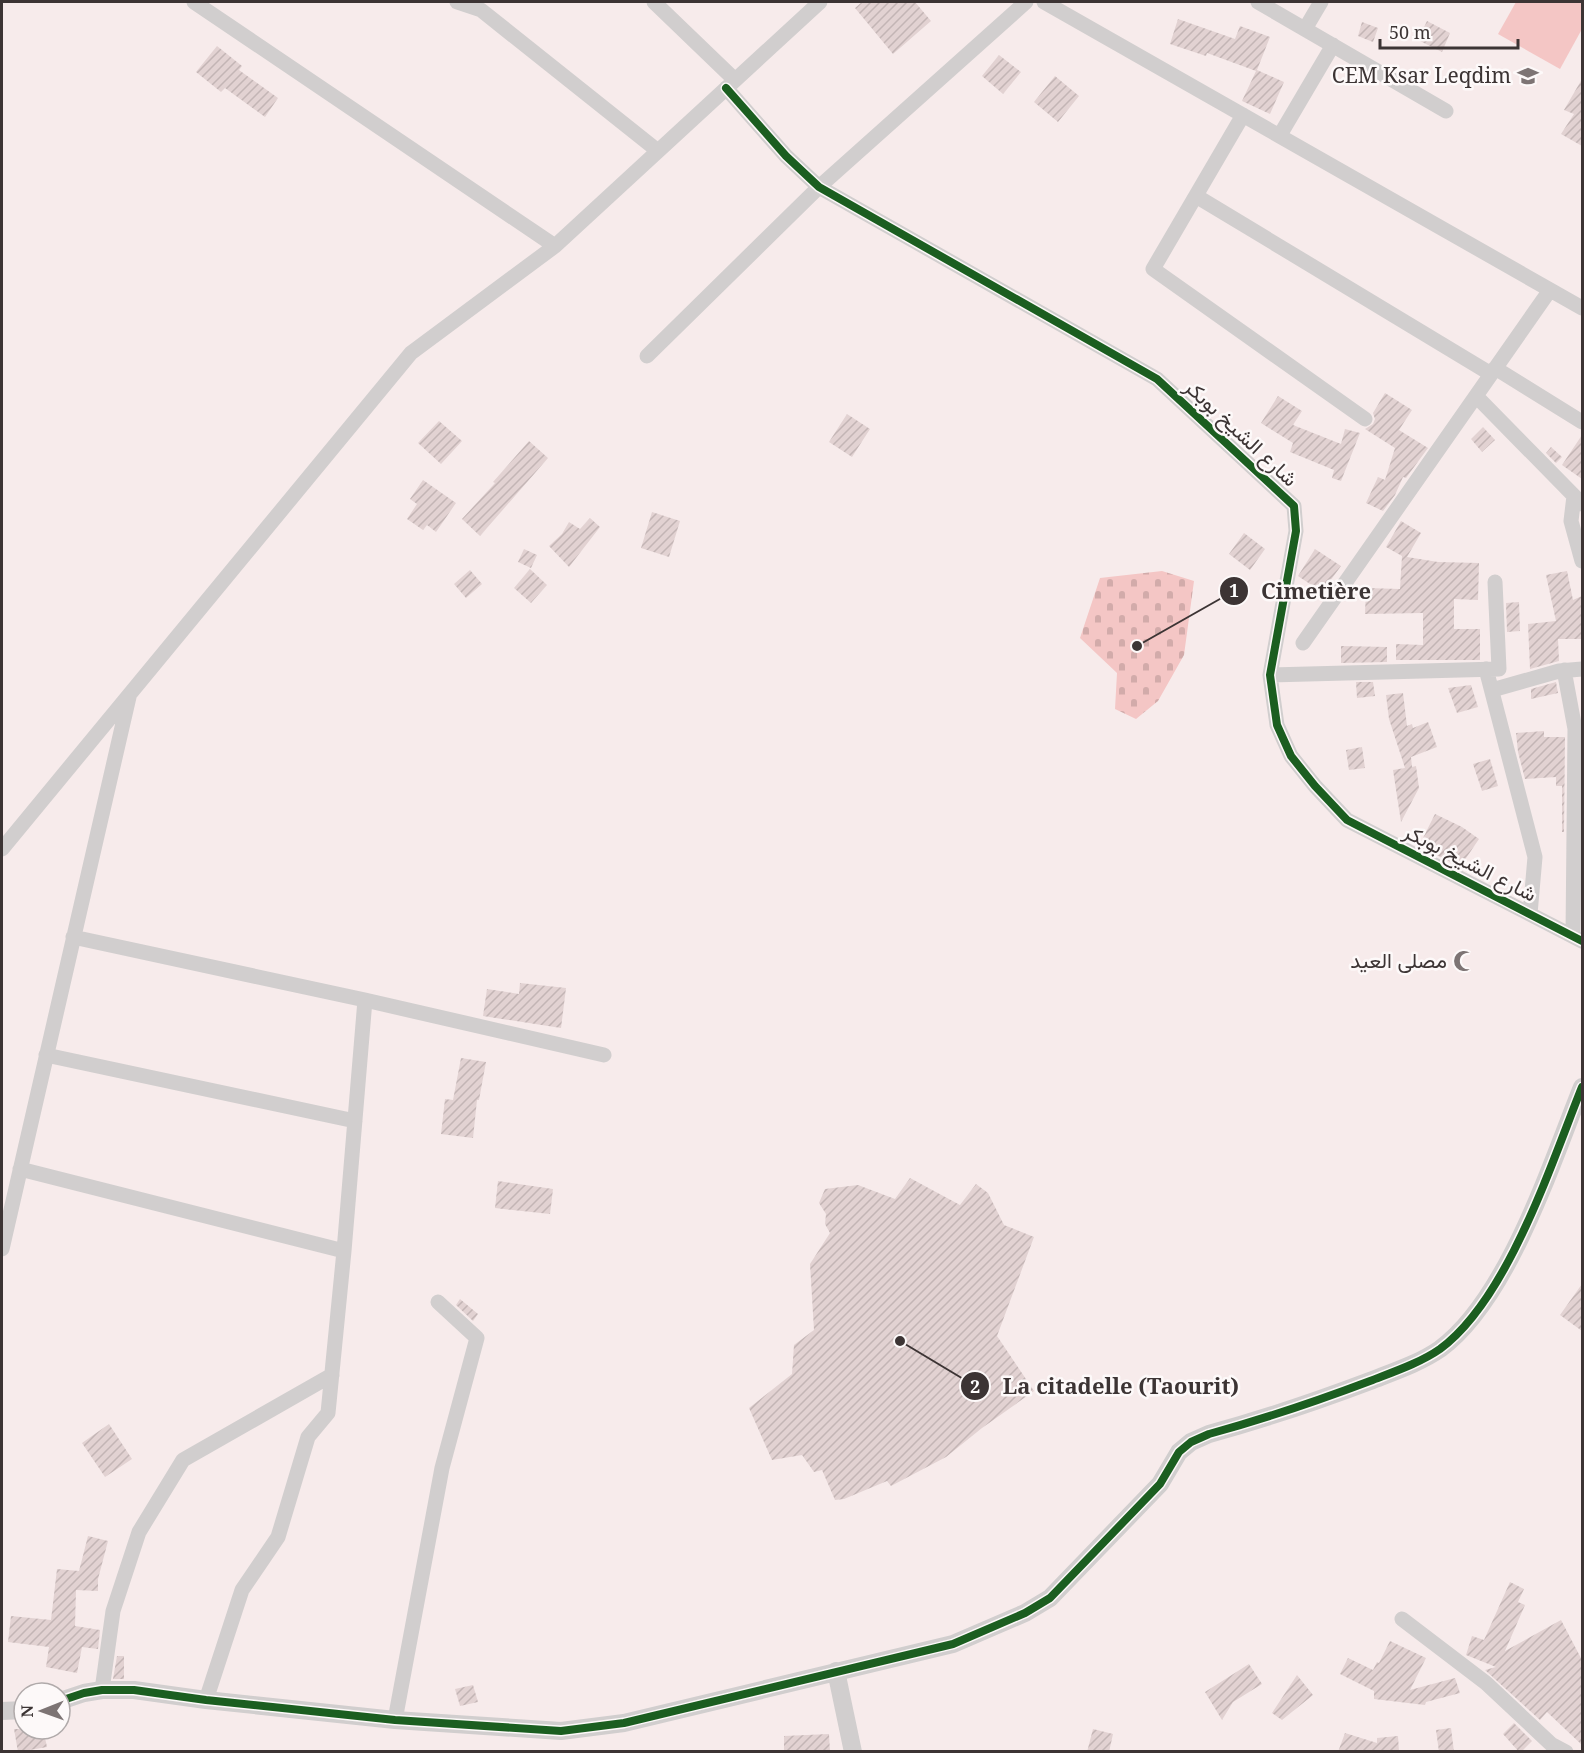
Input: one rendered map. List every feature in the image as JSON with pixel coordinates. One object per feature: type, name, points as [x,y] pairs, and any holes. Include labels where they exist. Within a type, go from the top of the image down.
[{"type":"street","points":[[194,2],[555,246]]},
{"type":"street","points":[[457,2],[481,10],[658,151]]},
{"type":"street","name":"شارع الشيخ بوبكر","points":[[654,2],[730,84],[786,156],[819,188],[1156,379],[1294,506],[1296,531],[1270,675],[1277,725],[1291,756],[1347,820],[1578,939]]},
{"type":"street","points":[[2,849],[411,353],[555,246],[820,2]]},
{"type":"street","points":[[647,356],[819,188],[1026,2]]},
{"type":"street","points":[[1044,2],[1582,308]]},
{"type":"street","points":[[1258,2],[1446,111]]},
{"type":"street","points":[[1305,29],[1321,2]]},
{"type":"street","points":[[1280,135],[1333,45]]},
{"type":"street","points":[[1243,115],[1153,269],[1365,419]]},
{"type":"street","points":[[1196,196],[1582,422]]},
{"type":"street","points":[[1303,643],[1550,290]]},
{"type":"street","points":[[1476,396],[1578,500],[1571,521],[1582,561]]},
{"type":"street","points":[[1270,675],[1499,669],[1495,582]]},
{"type":"street","points":[[1486,669],[1535,857],[1530,914]]},
{"type":"street","points":[[1492,690],[1564,670],[1582,669]]},
{"type":"street","points":[[1564,670],[1575,729],[1578,939]]},
{"type":"street","points":[[2,1249],[129,694]]},
{"type":"street","points":[[73,937],[365,1000],[604,1055]]},
{"type":"street","points":[[206,1700],[242,1590],[278,1537],[308,1437],[328,1413],[365,1000]]},
{"type":"street","points":[[46,1055],[355,1121]]},
{"type":"street","points":[[72,1698],[102,1690],[134,1690],[395,1720],[561,1731],[624,1723],[953,1644],[1025,1613],[1050,1598],[1160,1484],[1179,1452],[1191,1442],[1209,1434],[1337,1394],[1399,1370],[1440,1349],[1469,1323],[1495,1285],[1520,1240],[1582,1087]]},
{"type":"street","points":[[20,1169],[344,1251]]},
{"type":"street","points":[[395,1720],[442,1468],[477,1338],[438,1302]]},
{"type":"street","points":[[102,1690],[113,1611],[139,1532],[183,1460],[332,1376]]},
{"type":"street","points":[[1402,1618],[1486,1683],[1551,1744],[1566,1752]]},
{"type":"street","points":[[836,1671],[853,1752]]},
{"type":"green space","points":[[1516,2],[1582,2],[1582,29],[1560,69],[1498,34]]},
{"type":"green space","points":[[1162,571],[1194,581],[1184,655],[1158,701],[1136,719],[1115,709],[1117,673],[1080,638],[1100,578]]},
{"type":"building","points":[[862,2],[915,2],[931,21],[893,54],[855,8]]},
{"type":"building","points":[[1178,19],[1235,39],[1240,26],[1270,37],[1257,70],[1284,82],[1270,114],[1242,101],[1256,71],[1207,53],[1206,56],[1170,44]]},
{"type":"building","points":[[1427,21],[1450,33],[1442,52],[1418,40]]},
{"type":"building","points":[[1362,22],[1378,28],[1373,42],[1358,36]]},
{"type":"building","points":[[217,46],[242,66],[239,70],[278,98],[265,117],[225,88],[221,92],[196,72]]},
{"type":"building","points":[[999,55],[1021,72],[1003,94],[982,76]]},
{"type":"building","points":[[1055,76],[1079,96],[1058,122],[1034,102]]},
{"type":"building","points":[[1582,79],[1582,146],[1561,134],[1574,114],[1564,110]]},
{"type":"building","points":[[1385,393],[1412,410],[1399,430],[1428,448],[1406,478],[1403,477],[1395,495],[1383,511],[1366,503],[1378,477],[1385,480],[1395,448],[1365,429],[1373,424],[1375,419],[1373,413]]},
{"type":"building","points":[[1278,396],[1302,411],[1293,425],[1341,444],[1345,429],[1360,433],[1341,481],[1332,478],[1334,470],[1290,452],[1293,443],[1261,423]]},
{"type":"building","points":[[847,414],[870,429],[852,457],[829,442]]},
{"type":"building","points":[[439,421],[462,441],[441,464],[418,443]]},
{"type":"building","points":[[1483,427],[1495,440],[1482,452],[1471,439]]},
{"type":"building","points":[[1582,435],[1582,479],[1562,465]]},
{"type":"building","points":[[529,441],[548,458],[480,536],[462,519]]},
{"type":"building","points":[[1551,447],[1562,457],[1556,463],[1546,453]]},
{"type":"building","points":[[423,480],[456,503],[436,532],[427,525],[423,530],[407,519],[417,504],[410,499]]},
{"type":"building","points":[[652,512],[680,521],[669,557],[641,548]]},
{"type":"building","points":[[590,518],[600,527],[569,567],[549,546],[562,534],[569,522],[580,529]]},
{"type":"building","points":[[1401,521],[1421,533],[1407,557],[1438,562],[1479,563],[1478,600],[1454,599],[1454,629],[1480,629],[1480,660],[1396,660],[1396,644],[1423,645],[1423,613],[1365,614],[1366,588],[1400,589],[1402,556],[1386,547]]},
{"type":"building","points":[[1244,533],[1265,549],[1250,570],[1229,554]]},
{"type":"building","points":[[524,549],[537,555],[531,568],[518,562]]},
{"type":"building","points":[[1315,549],[1341,566],[1322,592],[1298,576]]},
{"type":"building","points":[[530,569],[547,585],[531,603],[514,588]]},
{"type":"building","points":[[470,570],[482,584],[466,598],[454,584]]},
{"type":"building","points":[[1567,571],[1573,600],[1582,596],[1582,639],[1558,639],[1559,661],[1530,669],[1528,624],[1556,621],[1546,575]]},
{"type":"building","points":[[1519,602],[1520,631],[1507,632],[1506,603]]},
{"type":"building","points":[[1341,646],[1387,647],[1387,662],[1341,663]]},
{"type":"building","points":[[1356,682],[1373,682],[1375,696],[1357,698]]},
{"type":"building","points":[[1556,682],[1558,693],[1531,699],[1531,689]]},
{"type":"building","points":[[1471,685],[1478,707],[1457,713],[1448,688]]},
{"type":"building","points":[[1403,693],[1407,726],[1412,724],[1413,728],[1428,722],[1437,747],[1411,757],[1412,767],[1416,766],[1419,788],[1401,822],[1393,770],[1405,768],[1389,719],[1386,695]]},
{"type":"building","points":[[1544,731],[1544,737],[1565,737],[1564,832],[1562,832],[1562,786],[1556,786],[1556,777],[1525,779],[1518,752],[1516,733]]},
{"type":"building","points":[[1362,747],[1365,768],[1349,770],[1346,750]]},
{"type":"building","points":[[1490,759],[1498,786],[1482,791],[1473,764]]},
{"type":"building","points":[[1435,814],[1462,827],[1479,839],[1460,867],[1419,846]]},
{"type":"building","points":[[520,983],[566,988],[561,1028],[483,1016],[487,989],[519,994]]},
{"type":"building","points":[[461,1058],[486,1062],[479,1100],[477,1100],[473,1138],[441,1134],[445,1099],[453,1100]]},
{"type":"building","points":[[910,1178],[960,1205],[976,1184],[988,1193],[1004,1225],[1034,1237],[997,1336],[1034,1391],[946,1457],[891,1486],[887,1481],[844,1499],[835,1500],[822,1470],[814,1472],[802,1455],[772,1460],[749,1408],[792,1374],[794,1345],[814,1330],[810,1264],[830,1233],[825,1224],[826,1214],[819,1203],[825,1189],[858,1185],[895,1199]]},
{"type":"building","points":[[498,1181],[553,1189],[550,1214],[495,1208]]},
{"type":"building","points":[[1582,1284],[1582,1331],[1560,1315]]},
{"type":"building","points":[[460,1299],[478,1314],[473,1321],[456,1305]]},
{"type":"building","points":[[109,1424],[132,1459],[105,1477],[82,1443]]},
{"type":"building","points":[[88,1536],[108,1541],[98,1579],[98,1591],[76,1590],[75,1626],[100,1630],[98,1649],[82,1647],[77,1673],[46,1667],[49,1647],[8,1642],[11,1616],[51,1620],[57,1569],[79,1571]]},
{"type":"building","points":[[1510,1582],[1524,1589],[1518,1602],[1525,1605],[1505,1651],[1561,1620],[1582,1660],[1582,1745],[1547,1712],[1540,1720],[1485,1670],[1496,1667],[1466,1655],[1472,1636],[1484,1640]]},
{"type":"building","points":[[1390,1641],[1426,1658],[1410,1690],[1455,1678],[1460,1693],[1426,1702],[1425,1705],[1374,1699],[1374,1691],[1340,1674],[1348,1658],[1373,1670]]},
{"type":"building","points":[[117,1656],[124,1656],[124,1679],[113,1679]]},
{"type":"building","points":[[1249,1664],[1262,1684],[1233,1702],[1222,1720],[1205,1692]]},
{"type":"building","points":[[1297,1675],[1313,1695],[1282,1720],[1272,1713]]},
{"type":"building","points":[[473,1685],[478,1702],[460,1706],[455,1689]]},
{"type":"building","points":[[1514,1723],[1532,1741],[1521,1752],[1503,1734]]},
{"type":"building","points":[[1451,1728],[1454,1752],[1439,1752],[1436,1730]]},
{"type":"building","points":[[1093,1729],[1113,1734],[1109,1752],[1087,1752]]},
{"type":"building","points":[[1345,1733],[1377,1743],[1377,1738],[1398,1736],[1399,1752],[1338,1752]]},
{"type":"building","points":[[829,1734],[830,1752],[784,1752],[784,1736]]},
{"type":"building","points":[[16,1741],[46,1741],[47,1747],[18,1752]]},
{"type":"cycle path","points":[[726,88],[786,156],[819,187],[1157,379],[1294,506],[1296,531],[1270,675],[1277,725],[1291,756],[1347,820],[1582,941]]},
{"type":"cycle path","points":[[72,1697],[102,1690],[134,1690],[395,1720],[561,1731],[624,1723],[953,1644],[1025,1613],[1050,1598],[1160,1484],[1179,1452],[1191,1442],[1370,1381],[1415,1363],[1440,1349],[1464,1327],[1487,1298],[1507,1264],[1541,1191],[1582,1087]]},
{"type":"place","name":"CEM Ksar Leqdim","points":[[1528,76]]},
{"type":"place","name":"Cimetière","points":[[1137,646]]},
{"type":"place","name":"مصلى العيد","points":[[1464,961]]},
{"type":"place","name":"La citadelle (Taourit)","points":[[900,1341]]}]
